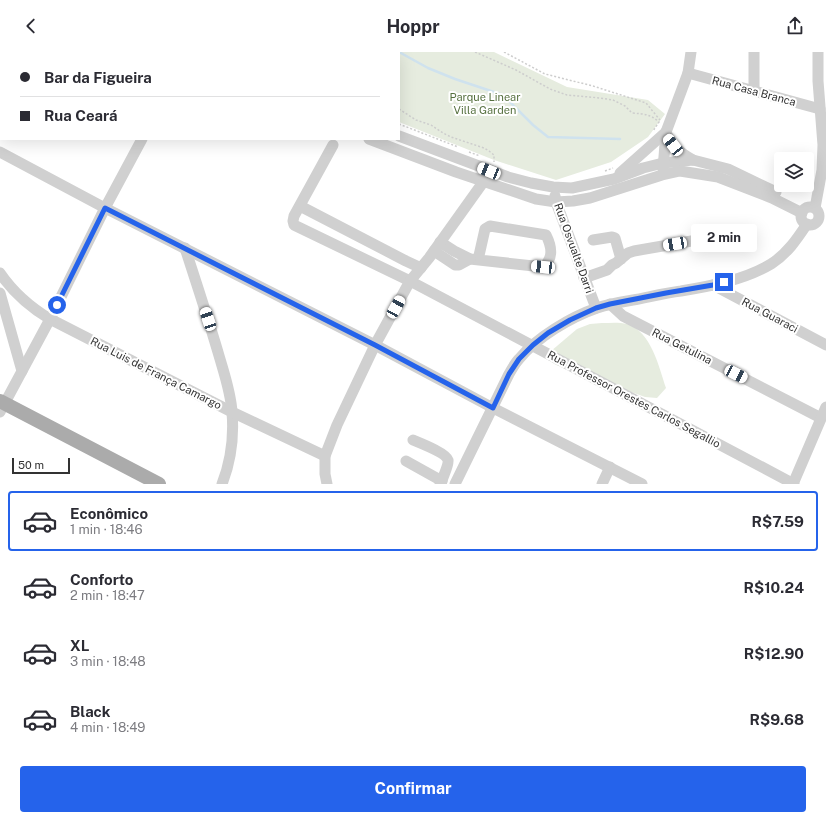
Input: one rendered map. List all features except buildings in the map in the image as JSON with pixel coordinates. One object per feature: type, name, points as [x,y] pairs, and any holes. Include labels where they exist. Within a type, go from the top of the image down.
[{"type":"main road","points":[[1,406],[159,484]]},
{"type":"street","points":[[614,179],[641,155],[664,127],[688,73],[691,52]]},
{"type":"street","points":[[754,52],[754,90]]},
{"type":"street","points":[[455,484],[509,374],[519,359],[548,333],[570,320],[596,308],[610,304],[713,285],[747,275],[771,264],[785,253],[796,241],[812,216],[822,170],[824,145],[818,81],[818,52]]},
{"type":"street","name":"Rua Casa Branca","points":[[688,73],[820,108]]},
{"type":"street","points":[[664,127],[668,138],[677,150],[693,160],[728,170],[787,197],[826,226]]},
{"type":"street","points":[[662,175],[664,127]]},
{"type":"street","points":[[400,136],[464,155],[508,177],[553,187],[572,188],[614,179],[663,163],[693,160]]},
{"type":"street","points":[[1,406],[50,319],[105,208],[141,140]]},
{"type":"street","points":[[372,140],[456,172],[536,199],[556,202],[590,198],[662,175],[680,171],[718,177],[772,198],[812,216]]},
{"type":"street","points":[[333,145],[300,206],[421,268]]},
{"type":"street","points":[[0,152],[105,208],[375,345],[493,408],[642,484]]},
{"type":"street","points":[[327,484],[325,456],[337,425],[375,345],[410,281],[484,181],[490,168]]},
{"type":"street","name":"Rua Osvualte Darri","points":[[553,187],[556,202],[582,275],[596,308]]},
{"type":"street","name":"Rua Professor Orestes Carlos Segallio","points":[[300,206],[293,221],[294,225],[410,281],[794,484]]},
{"type":"street","points":[[437,246],[455,265],[460,265],[474,260],[543,267],[548,263],[551,257],[550,245],[546,235],[490,226],[485,229],[474,260]]},
{"type":"street","points":[[593,240],[612,237],[615,238],[616,262]]},
{"type":"street","points":[[582,275],[604,264],[616,262],[628,253],[634,251],[703,239]]},
{"type":"street","points":[[185,248],[213,333],[230,396],[232,412],[232,440],[227,472],[222,484]]},
{"type":"street","name":"Rua Luis de França Camargo","points":[[0,273],[17,294],[50,319],[232,412],[325,456]]},
{"type":"street","name":"Rua Guaraci","points":[[713,285],[826,345]]},
{"type":"street","points":[[0,293],[22,371]]},
{"type":"street","name":"Rua Getulina","points":[[610,304],[623,316],[821,418]]},
{"type":"street","points":[[794,484],[826,407]]},
{"type":"street","points":[[406,461],[441,483],[448,459],[443,454],[412,440]]},
{"type":"street","points":[[602,484],[610,467]]},
{"type":"path","points":[[475,52],[516,70],[550,89],[567,94],[613,100],[625,106],[632,113],[645,114],[659,122],[651,133]]},
{"type":"path","points":[[504,52],[545,74],[593,86],[646,104],[664,127]]},
{"type":"path","points":[[400,110],[411,118],[431,125],[450,137],[494,154],[494,161],[490,168]]},
{"type":"path","points":[[400,124],[460,148]]},
{"type":"path","points":[[464,155],[469,153],[479,159]]},
{"type":"path","points":[[464,155],[480,155],[483,159]]},
{"type":"path","points":[[599,172],[614,167]]},
{"type":"green space","name":"Parque Linear Villa Garden","points":[[400,52],[494,52],[567,87],[648,100],[665,114],[648,137],[611,162],[556,180],[494,160],[400,122]]},
{"type":"green space","points":[[590,324],[627,324],[642,334],[648,342],[657,360],[666,388],[657,398],[645,397],[556,365],[544,357],[577,329]]},
{"type":"waterway","points":[[400,53],[428,68],[455,79],[503,95],[533,125],[548,137],[620,139]]},
{"type":"route","points":[[57,305],[105,208],[375,345],[493,408],[509,374],[519,359],[548,333],[570,320],[596,308],[610,304],[724,282]]}]
